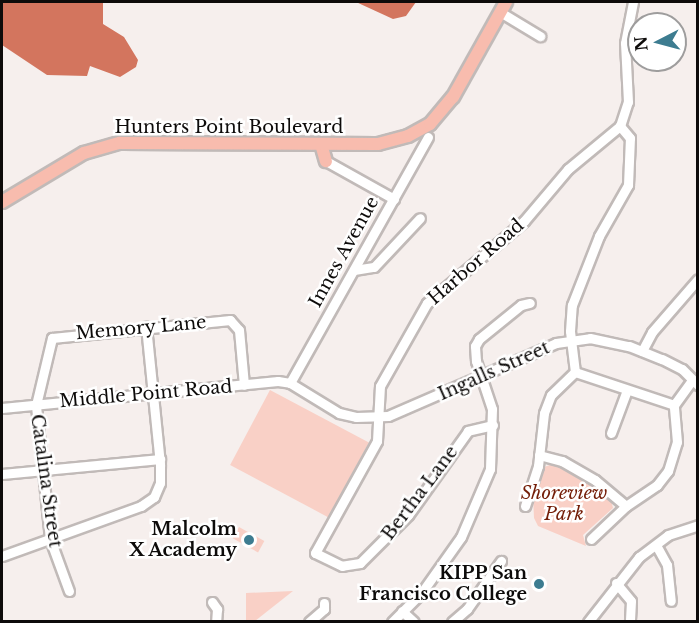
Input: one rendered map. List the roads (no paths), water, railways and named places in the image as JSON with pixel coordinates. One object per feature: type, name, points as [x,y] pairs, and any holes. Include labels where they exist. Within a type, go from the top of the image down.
[{"type":"main road","points":[[428,137],[430,123],[453,97],[503,7]]},
{"type":"main road","name":"Hunters Point Boulevard","points":[[2,202],[84,153],[120,143],[393,142],[430,123]]},
{"type":"main road","points":[[321,144],[326,160]]},
{"type":"street","points":[[575,372],[572,305],[599,236],[623,200],[631,175],[630,138],[620,126],[628,102],[626,43],[633,2]]},
{"type":"street","points":[[503,7],[540,36]]},
{"type":"street","name":"Harbor Road","points":[[315,553],[377,441],[380,386],[427,303],[524,221],[568,169],[620,126]]},
{"type":"street","name":"Innes Avenue","points":[[290,383],[428,137]]},
{"type":"street","points":[[326,160],[394,200]]},
{"type":"street","points":[[354,270],[374,267],[420,218]]},
{"type":"street","points":[[642,351],[652,333],[698,279]]},
{"type":"street","points":[[392,621],[422,592],[461,537],[490,469],[492,408],[474,354],[479,339],[521,305],[530,303]]},
{"type":"street","name":"Memory Lane","points":[[36,405],[51,339],[146,327],[224,320],[235,322],[240,330],[244,385]]},
{"type":"street","points":[[2,556],[141,506],[154,497],[160,483],[160,459],[146,327]]},
{"type":"street","name":"Ingalls Street","points":[[290,383],[339,413],[378,417],[400,413],[534,352],[572,340],[610,341],[642,351],[682,369],[695,382]]},
{"type":"street","points":[[575,372],[674,405]]},
{"type":"street","points":[[525,506],[539,455],[544,413],[551,395],[575,372]]},
{"type":"street","points":[[591,539],[626,506],[657,485],[668,471],[677,442],[674,405],[695,382]]},
{"type":"street","name":"Middle Point Road","points":[[2,408],[244,385],[290,383]]},
{"type":"street","points":[[611,434],[627,390]]},
{"type":"street","name":"Catalina Street","points":[[36,405],[50,539],[69,591]]},
{"type":"street","name":"Bertha Lane","points":[[315,553],[342,566],[360,563],[408,515],[468,431],[493,424]]},
{"type":"street","points":[[539,455],[562,461],[595,480],[626,506]]},
{"type":"street","points":[[2,474],[160,459]]},
{"type":"street","points":[[588,621],[616,583],[656,545],[668,535],[698,525]]},
{"type":"street","points":[[656,545],[667,565],[671,602]]},
{"type":"street","points":[[452,621],[471,604],[501,561]]},
{"type":"street","points":[[616,583],[631,601],[630,621]]},
{"type":"street","points":[[212,602],[216,621]]},
{"type":"street","points":[[309,621],[324,609],[324,603]]},
{"type":"street","points":[[402,611],[414,621]]},
{"type":"place","name":"Malcolm X Academy","points":[[249,540]]},
{"type":"place","name":"KIPP San Francisco College","points":[[539,584]]},
{"type":"park label","name":"Shoreview Park","points":[[564,504]]}]
